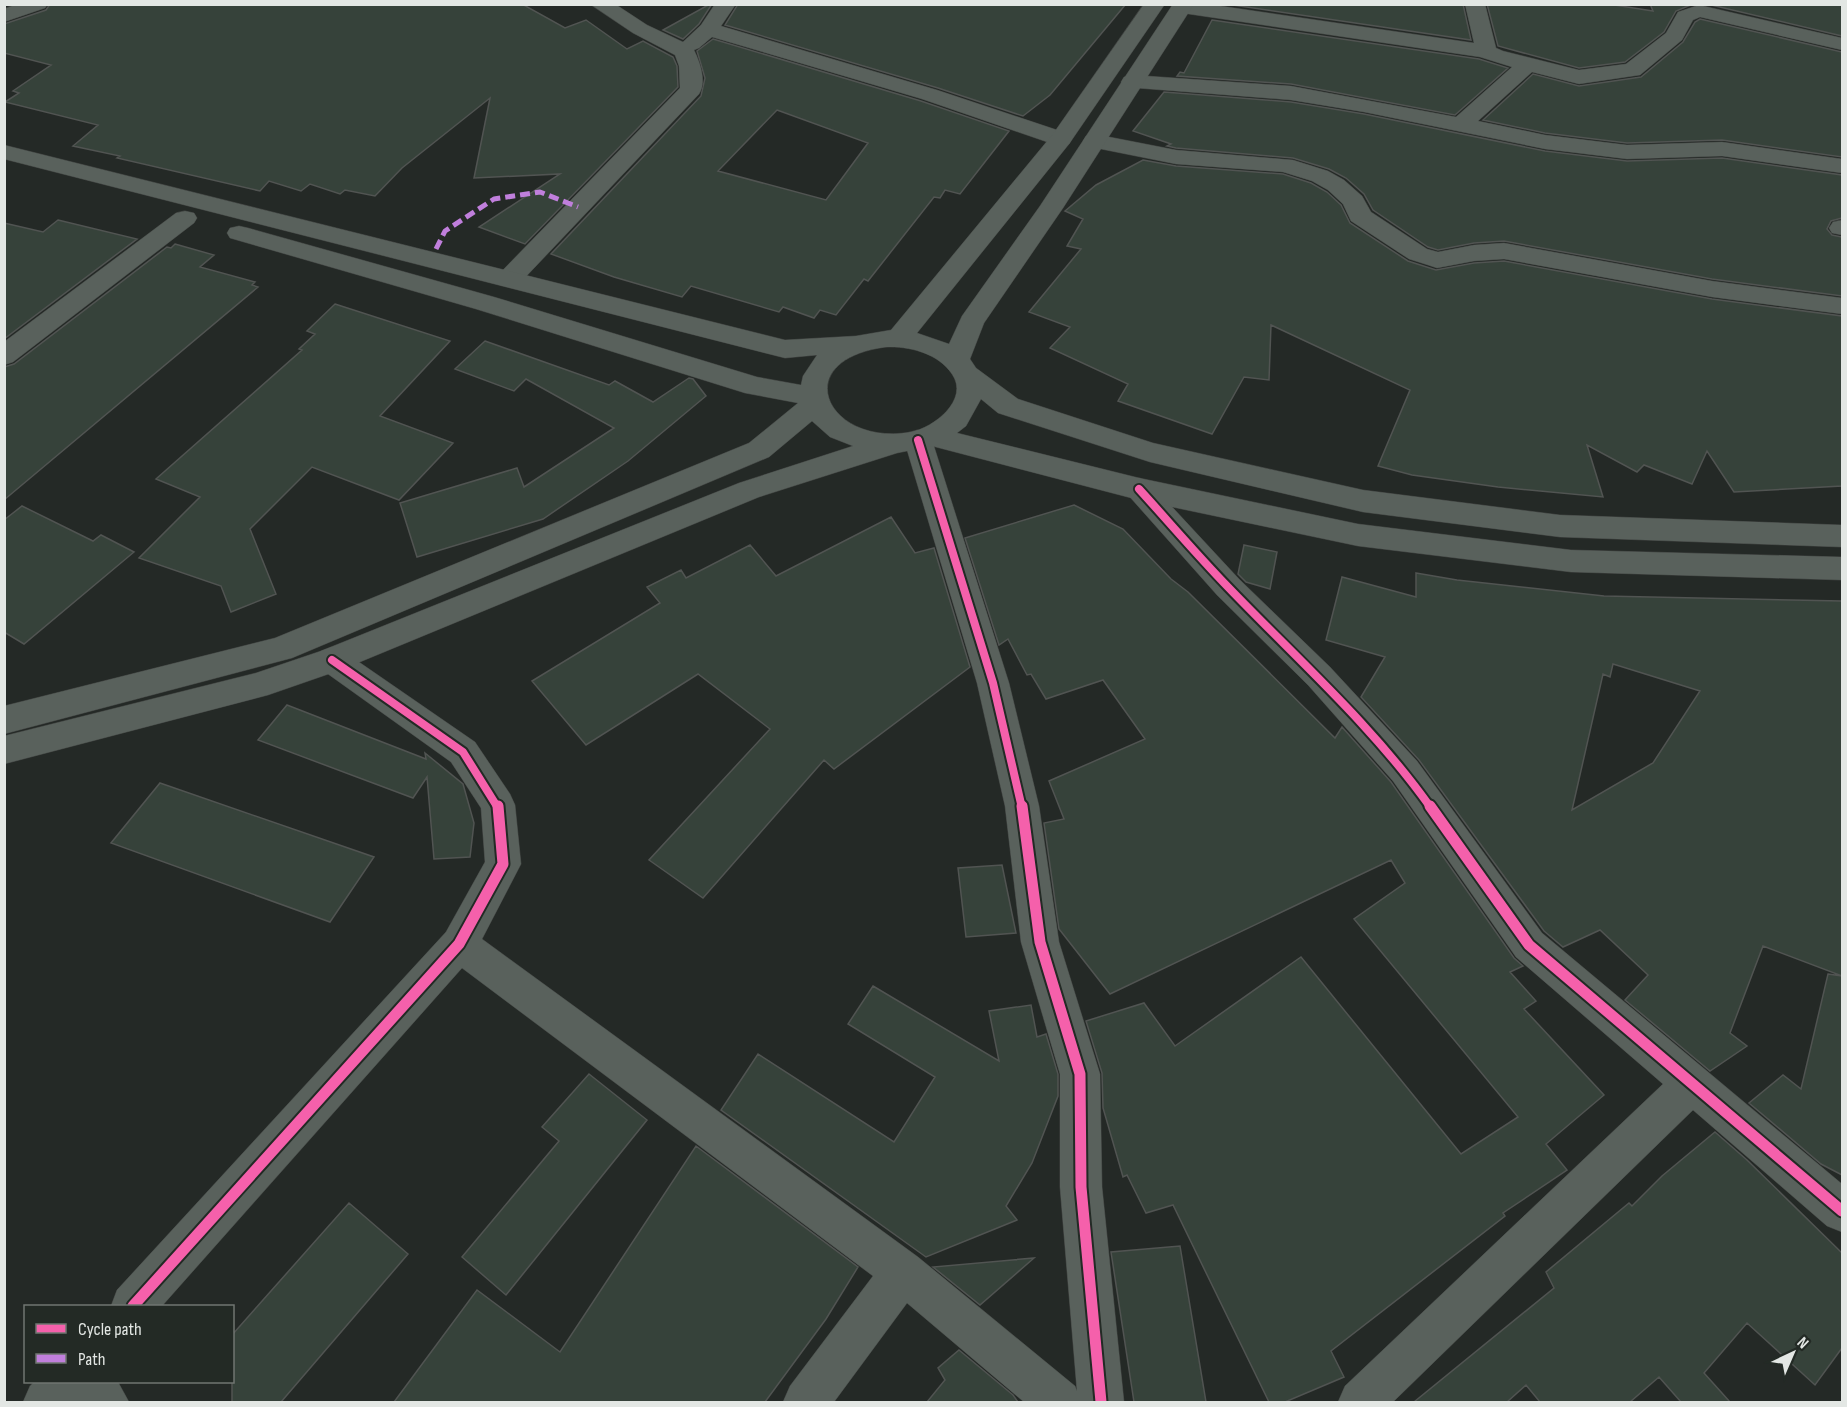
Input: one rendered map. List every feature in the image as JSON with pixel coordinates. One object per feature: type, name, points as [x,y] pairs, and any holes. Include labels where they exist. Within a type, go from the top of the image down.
[{"type":"street","points":[[4,16],[38,4]]},
{"type":"street","points":[[509,279],[691,89],[690,66],[684,51],[640,29],[600,4]]},
{"type":"street","points":[[684,51],[708,29],[726,4]]},
{"type":"street","points":[[899,338],[1061,140],[1155,4]]},
{"type":"street","points":[[1474,4],[1486,51]]},
{"type":"street","points":[[4,750],[256,686],[332,660],[749,490],[914,440],[947,427],[959,415],[967,402],[969,388],[961,367],[970,322],[1183,6],[1486,51],[1495,56],[1527,65],[1579,77],[1632,70],[1675,36],[1685,16],[1699,11],[1842,44]]},
{"type":"street","points":[[708,29],[893,82],[983,111],[1061,140]]},
{"type":"street","points":[[1462,124],[1527,65]]},
{"type":"street","points":[[1132,82],[1291,93],[1462,124],[1545,142],[1627,152],[1722,149],[1842,166]]},
{"type":"street","points":[[1094,141],[1176,157],[1285,165],[1300,169],[1336,185],[1354,201],[1360,216],[1418,254],[1437,260],[1474,253],[1504,251],[1712,289],[1842,306]]},
{"type":"street","points":[[4,152],[785,349],[855,344]]},
{"type":"street","points":[[4,176],[185,218],[485,303],[755,386],[814,399]]},
{"type":"street","points":[[4,356],[185,218]]},
{"type":"street","points":[[1842,536],[1560,526],[1363,501],[1150,452],[1008,406],[931,345],[899,338],[877,339],[842,349],[823,365],[817,375],[814,399],[825,419],[844,433],[868,441],[914,440],[1358,536],[1571,561],[1842,569]]},
{"type":"street","points":[[4,720],[281,650],[759,450],[814,399]]},
{"type":"street","points":[[914,440],[993,683],[1022,806],[1040,942],[1080,1074],[1082,1187],[1101,1402]]},
{"type":"street","points":[[1139,489],[1228,587],[1318,676],[1405,771],[1528,945],[1842,1211]]},
{"type":"street","points":[[134,1305],[459,944],[503,864],[498,805],[463,752],[332,660]]},
{"type":"street","points":[[459,944],[903,1272],[1059,1402]]},
{"type":"street","points":[[1361,1402],[1693,1083]]},
{"type":"street","points":[[806,1402],[903,1272]]},
{"type":"street","points":[[46,1402],[65,1383]]},
{"type":"street","points":[[88,1383],[106,1402]]},
{"type":"building","points":[[50,4],[522,4],[565,28],[586,20],[627,49],[643,41],[673,57],[677,66],[678,87],[525,244],[479,227],[560,174],[474,178],[490,98],[402,168],[375,196],[345,190],[340,194],[310,184],[301,191],[269,181],[260,191],[73,146],[98,125],[5,102],[19,93],[13,91],[51,65],[4,53],[4,24],[46,10]]},
{"type":"building","points":[[712,4],[699,24],[683,39],[663,30]]},
{"type":"building","points":[[738,4],[1126,4],[1050,95],[1023,116],[938,88],[725,25]]},
{"type":"building","points":[[1226,4],[1463,4],[1471,40]]},
{"type":"building","points":[[1487,4],[1608,4],[1653,11],[1650,4],[1693,4],[1676,11],[1664,32],[1625,62],[1579,68],[1498,46]]},
{"type":"building","points":[[1707,4],[1842,4],[1842,36]]},
{"type":"building","points":[[1700,19],[1842,52],[1842,157],[1722,140],[1627,143],[1545,133],[1483,120],[1533,74],[1579,86],[1641,77],[1683,42],[1695,22]]},
{"type":"building","points":[[1212,20],[1479,59],[1508,68],[1455,115],[1291,84],[1177,76],[1180,72],[1184,73]]},
{"type":"building","points":[[713,39],[921,101],[1009,131],[960,194],[945,190],[940,198],[934,197],[868,281],[864,279],[836,315],[820,310],[814,318],[783,307],[779,312],[691,286],[682,297],[614,277],[551,254],[701,96],[705,78],[697,51]],"holes":[[[777,110],[868,143],[826,200],[718,171]]]},
{"type":"building","points":[[1164,92],[1291,102],[1364,114],[1545,151],[1627,161],[1722,158],[1842,175],[1842,218],[1831,221],[1827,229],[1832,235],[1842,237],[1842,296],[1712,279],[1504,241],[1474,243],[1438,250],[1428,247],[1373,210],[1364,194],[1346,178],[1329,169],[1293,158],[1176,148],[1167,146],[1171,144],[1133,131]]},
{"type":"building","points":[[1143,160],[1176,166],[1283,174],[1311,183],[1327,192],[1341,205],[1350,223],[1408,261],[1436,270],[1474,263],[1504,261],[1712,299],[1842,316],[1842,486],[1734,492],[1707,451],[1692,484],[1644,465],[1637,472],[1587,445],[1603,497],[1498,487],[1412,475],[1378,466],[1410,390],[1271,325],[1269,380],[1244,377],[1212,434],[1118,401],[1128,384],[1050,348],[1070,327],[1029,312],[1081,249],[1067,246],[1083,219],[1065,211],[1096,185]]},
{"type":"building","points":[[58,220],[137,239],[4,339],[4,223],[43,232]]},
{"type":"building","points":[[175,244],[214,255],[200,267],[255,282],[252,285],[258,287],[4,500],[4,367],[14,364],[167,247],[171,248]]},
{"type":"building","points":[[335,304],[450,341],[380,416],[453,443],[399,500],[312,467],[250,529],[276,594],[231,612],[221,586],[139,558],[200,497],[156,479],[302,350],[299,349],[315,334],[307,331]]},
{"type":"building","points":[[485,341],[609,385],[615,381],[653,402],[689,378],[693,379],[706,396],[628,461],[543,519],[417,557],[400,503],[517,468],[524,487],[614,428],[526,379],[514,391],[455,369]]},
{"type":"building","points":[[1074,505],[1123,529],[1171,579],[1188,592],[1335,738],[1342,727],[1391,782],[1514,958],[1523,966],[1510,972],[1536,1001],[1524,1009],[1604,1095],[1546,1144],[1567,1170],[1503,1213],[1505,1216],[1331,1351],[1344,1377],[1285,1402],[1269,1402],[1173,1205],[1146,1213],[1127,1175],[1123,1177],[1103,1108],[1102,1073],[1086,1021],[1144,1003],[1175,1046],[1301,957],[1461,1154],[1518,1117],[1354,919],[1405,883],[1391,860],[1110,994],[1059,929],[1044,823],[1064,819],[1049,781],[1145,739],[1103,680],[1046,699],[1031,674],[1027,675],[1008,639],[999,645],[965,538]]},
{"type":"building","points":[[22,506],[93,541],[101,535],[134,552],[24,644],[4,632],[4,520]]},
{"type":"building","points":[[891,517],[915,553],[934,548],[970,667],[834,769],[824,760],[703,898],[649,860],[770,729],[698,674],[586,745],[532,681],[660,603],[647,587],[681,570],[686,578],[750,545],[776,576]]},
{"type":"building","points":[[1244,545],[1277,552],[1270,589],[1246,582],[1238,574]]},
{"type":"building","points":[[1416,573],[1457,580],[1604,596],[1842,601],[1842,976],[1763,946],[1730,1033],[1747,1046],[1710,1071],[1625,1000],[1648,975],[1600,930],[1563,947],[1544,931],[1419,760],[1361,697],[1385,657],[1326,640],[1342,577],[1416,597]],"holes":[[[1613,664],[1700,691],[1653,763],[1572,810],[1603,674],[1610,677]]]},
{"type":"building","points":[[287,705],[426,759],[425,753],[463,784],[474,823],[470,857],[434,859],[427,777],[413,798],[258,740]]},
{"type":"building","points":[[160,783],[374,857],[330,922],[111,843]]},
{"type":"building","points":[[1002,865],[1016,933],[966,937],[958,868]]},
{"type":"building","points":[[1828,974],[1842,976],[1842,1175],[1821,1164],[1749,1103],[1783,1075],[1801,1089]]},
{"type":"building","points":[[873,986],[999,1061],[989,1011],[1031,1005],[1037,1037],[1046,1034],[1058,1074],[1058,1096],[1032,1163],[1006,1206],[1017,1220],[926,1257],[721,1110],[758,1054],[894,1142],[935,1077],[848,1024]]},
{"type":"building","points":[[589,1074],[647,1120],[506,1295],[462,1257],[559,1141],[542,1127]]},
{"type":"building","points":[[1715,1132],[1747,1160],[1842,1253],[1842,1348],[1815,1385],[1747,1323],[1704,1373],[1730,1402],[1681,1402],[1659,1377],[1630,1402],[1540,1402],[1526,1385],[1507,1402],[1414,1402],[1554,1288],[1546,1272],[1629,1203],[1632,1206],[1662,1176]]},
{"type":"building","points":[[696,1146],[858,1267],[826,1319],[765,1402],[394,1402],[477,1290],[560,1352]]},
{"type":"building","points":[[349,1203],[408,1254],[281,1402],[232,1402],[234,1333]]},
{"type":"building","points":[[1180,1246],[1206,1402],[1134,1402],[1111,1252]]},
{"type":"building","points":[[1034,1258],[980,1305],[933,1267]]},
{"type":"building","points":[[959,1350],[1013,1395],[1018,1402],[927,1402],[945,1380],[938,1368]]},
{"type":"marked path","points":[[436,249],[445,231],[494,199],[540,192],[578,207]]},
{"type":"cycle path","points":[[918,440],[993,683],[1022,806],[1040,942],[1080,1074],[1081,1187],[1101,1402]]},
{"type":"cycle path","points":[[1139,489],[1228,587],[1319,676],[1405,771],[1529,945],[1842,1211]]},
{"type":"cycle path","points":[[134,1305],[459,944],[503,864],[498,805],[463,752],[332,660]]}]
